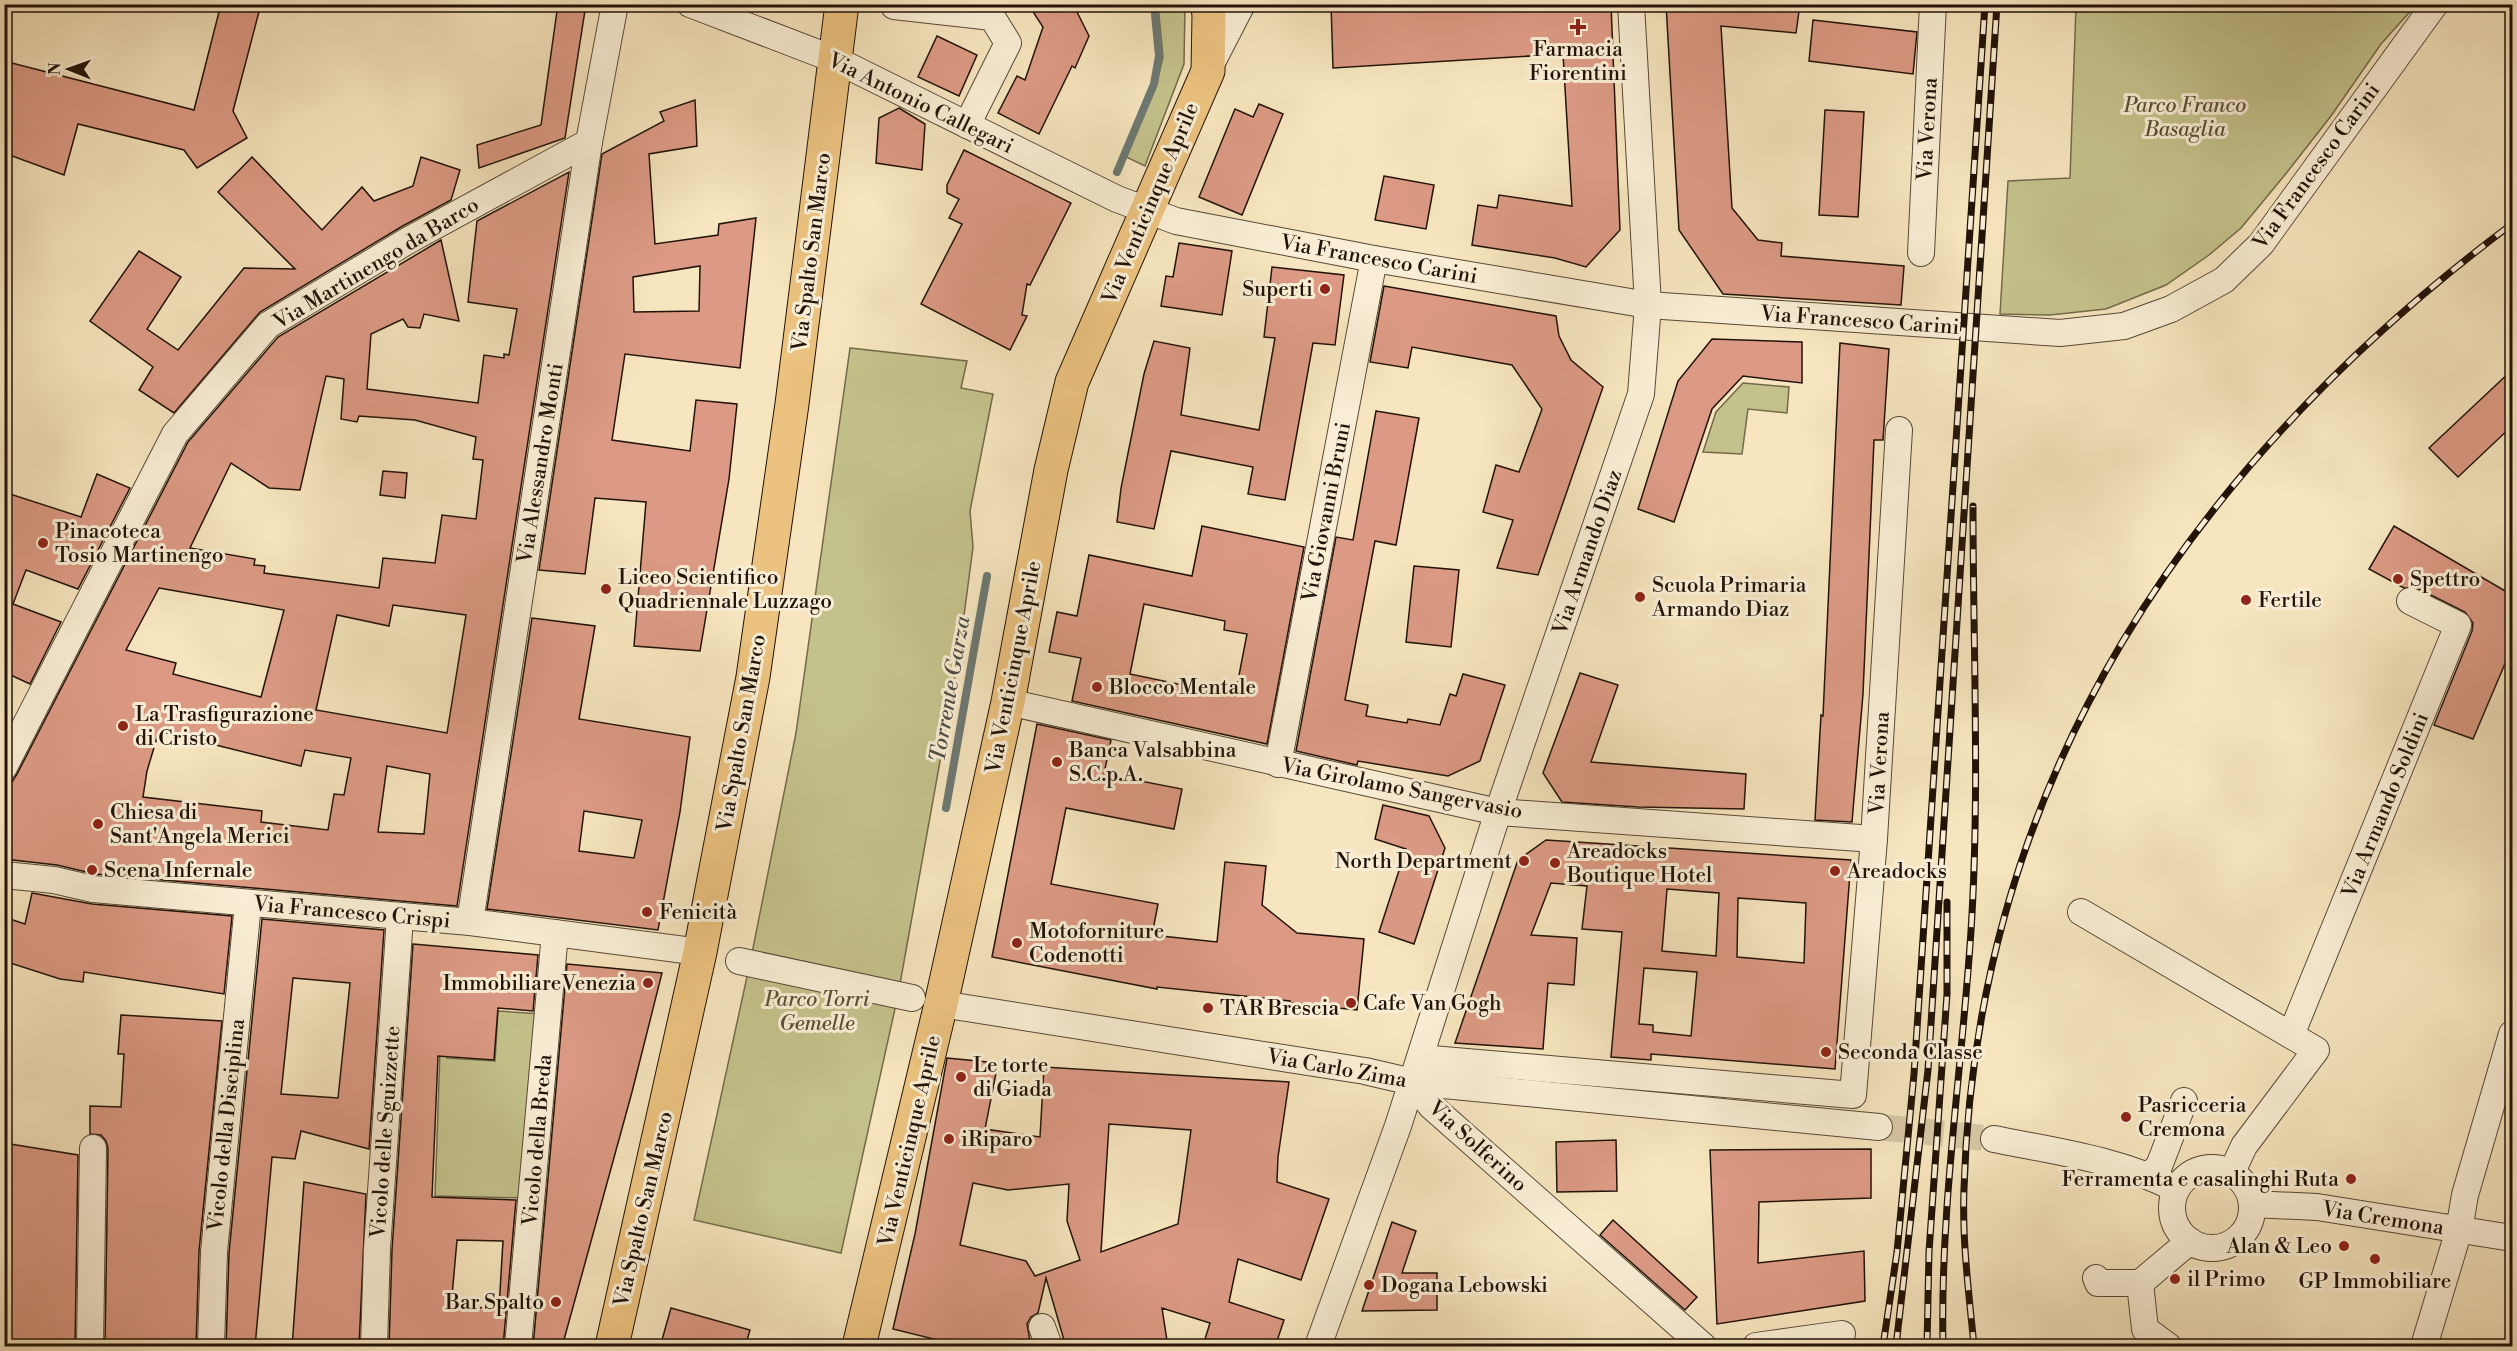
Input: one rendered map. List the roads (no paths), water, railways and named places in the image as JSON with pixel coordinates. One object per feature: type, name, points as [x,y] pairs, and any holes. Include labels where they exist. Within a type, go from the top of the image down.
[{"type":"main road","name":"Via Spalto San Marco","points":[[612,1347],[700,952],[753,677],[792,404],[842,4]]},
{"type":"main road","name":"Via Venticinque Aprile","points":[[859,1347],[927,1001],[1008,702],[1051,470],[1072,382],[1208,70],[1209,14],[1207,4]]},
{"type":"street","name":"Via Alessandro Monti","points":[[470,922],[589,142],[615,4]]},
{"type":"street","name":"Via Antonio Callegari","points":[[690,4],[836,60],[1146,211]]},
{"type":"street","points":[[1208,70],[1242,4]]},
{"type":"street","name":"Via Armando Diaz","points":[[1416,1070],[1498,812],[1641,394],[1648,305],[1631,4]]},
{"type":"street","name":"Via Verona","points":[[1921,253],[1933,4]]},
{"type":"street","name":"Via Francesco Carini","points":[[1146,211],[1176,221],[1374,260],[1648,305],[2060,333],[2124,326],[2171,309],[2224,280],[2261,244],[2435,4]]},
{"type":"street","points":[[894,6],[993,16],[1008,43],[968,125]]},
{"type":"street","name":"Via Martinengo da Barco","points":[[4,767],[175,434],[268,326],[409,240],[589,142]]},
{"type":"street","name":"Via Giovanni Bruni","points":[[1278,764],[1374,260]]},
{"type":"street","name":"Via Verona","points":[[1853,1095],[1874,840],[1899,430]]},
{"type":"street","name":"Via Armando Soldini","points":[[2291,1035],[2458,625],[2410,600]]},
{"type":"street","name":"Via Girolamo Sangervasio","points":[[1008,702],[1498,812],[1874,840]]},
{"type":"street","name":"Via Francesco Crispi","points":[[4,875],[54,880],[93,889],[470,922],[700,952]]},
{"type":"street","name":"Vicolo della Disciplina","points":[[210,1347],[214,1252],[248,904]]},
{"type":"street","points":[[2081,912],[2316,1050],[2244,1146],[2232,1172]]},
{"type":"street","name":"Vicolo delle Sguizzette","points":[[374,1347],[377,1249],[400,917]]},
{"type":"street","name":"Vicolo della Breda","points":[[518,1347],[555,933]]},
{"type":"street","name":"Via Carlo Zima","points":[[739,961],[927,1001],[1365,1071],[1416,1070],[1853,1095]]},
{"type":"street","points":[[2424,1347],[2512,1034]]},
{"type":"street","name":"Via Carlo Zima","points":[[1416,1070],[1879,1127]]},
{"type":"street","name":"Via Solferino","points":[[1318,1347],[1416,1070]]},
{"type":"street","name":"Via Solferino","points":[[1416,1070],[1431,1106],[1703,1347]]},
{"type":"street","points":[[2150,1175],[2159,1166],[2184,1101]]},
{"type":"street","points":[[1994,1139],[2064,1153],[2150,1175],[2176,1189]]},
{"type":"street","points":[[90,1347],[93,1148]]},
{"type":"street","points":[[2206,1167],[2232,1172],[2246,1185],[2252,1204],[2251,1217],[2246,1229],[2232,1242],[2214,1248],[2202,1247],[2190,1242],[2179,1232],[2173,1218],[2172,1203],[2176,1189],[2183,1179],[2194,1171],[2206,1167]]},
{"type":"street","name":"Via Cremona","points":[[2252,1204],[2317,1207],[2512,1238]]},
{"type":"street","points":[[2096,1278],[2098,1282],[2140,1283],[2190,1242]]},
{"type":"street","points":[[2140,1283],[2145,1329],[2168,1347]]},
{"type":"street","points":[[1756,1347],[1842,1334]]},
{"type":"waterway","name":"Torrente Garza","points":[[1117,172],[1154,84],[1159,56],[1154,4]]},
{"type":"waterway","name":"Torrente Garza","points":[[946,808],[987,576]]},
{"type":"tunnel","points":[[1879,1127],[1994,1139]]},
{"type":"railway","points":[[1883,1346],[1897,1252],[1914,1074],[1985,4]]},
{"type":"railway","points":[[1896,1346],[1928,1070],[1997,4]]},
{"type":"railway","points":[[1974,1346],[1966,1268],[1964,1189],[1978,1039],[2010,899],[2058,766],[2122,642],[2201,526],[2293,418],[2397,318],[2512,224]]},
{"type":"railway","points":[[1943,1346],[1948,1190],[1974,878],[1976,772],[1973,506]]},
{"type":"railway","points":[[1927,1346],[1929,1252],[1947,994],[1947,902]]},
{"type":"place","name":"Farmacia Fiorentini","points":[[1578,27]]},
{"type":"place","name":"Superti","points":[[1325,289]]},
{"type":"place","name":"Pinacoteca Tosio Martinengo","points":[[43,543]]},
{"type":"place","name":"Spettro","points":[[2398,579]]},
{"type":"place","name":"Liceo Scientifico Quadriennale Luzzago","points":[[606,589]]},
{"type":"place","name":"Scuola Primaria Armando Diaz","points":[[1640,597]]},
{"type":"place","name":"Fertile","points":[[2246,600]]},
{"type":"place","name":"Blocco Mentale","points":[[1097,687]]},
{"type":"place","name":"La Trasfigurazione di Cristo","points":[[123,726]]},
{"type":"place","name":"Banca Valsabbina S.C.p.A.","points":[[1057,762]]},
{"type":"place","name":"Chiesa di Sant'Angela Merici","points":[[98,824]]},
{"type":"place","name":"North Department","points":[[1524,861]]},
{"type":"place","name":"Areadocks Boutique Hotel","points":[[1555,863]]},
{"type":"place","name":"Scena Infernale","points":[[92,870]]},
{"type":"place","name":"Areadocks","points":[[1835,871]]},
{"type":"place","name":"Fenicità","points":[[647,912]]},
{"type":"place","name":"Motoforniture Codenotti","points":[[1017,943]]},
{"type":"place","name":"ImmobiliareVenezia","points":[[648,983]]},
{"type":"place","name":"Cafe Van Gogh","points":[[1351,1003]]},
{"type":"place","name":"TAR Brescia","points":[[1208,1008]]},
{"type":"place","name":"Seconda Classe","points":[[1826,1052]]},
{"type":"place","name":"Le torte di Giada","points":[[961,1077]]},
{"type":"place","name":"Pasricceria Cremona","points":[[2126,1117]]},
{"type":"place","name":"iRiparo","points":[[949,1139]]},
{"type":"place","name":"Ferramenta e casalinghi Ruta","points":[[2351,1179]]},
{"type":"place","name":"Alan & Leo","points":[[2344,1246]]},
{"type":"place","name":"GP Immobiliare","points":[[2375,1259]]},
{"type":"place","name":"il Primo","points":[[2175,1279]]},
{"type":"place","name":"Dogana Lebowski","points":[[1369,1285]]},
{"type":"place","name":"Bar Spalto","points":[[556,1302]]},
{"type":"park label","name":"Parco Franco Basaglia","points":[[2185,117]]},
{"type":"park label","name":"Parco Torri Gemelle","points":[[817,1011]]}]
